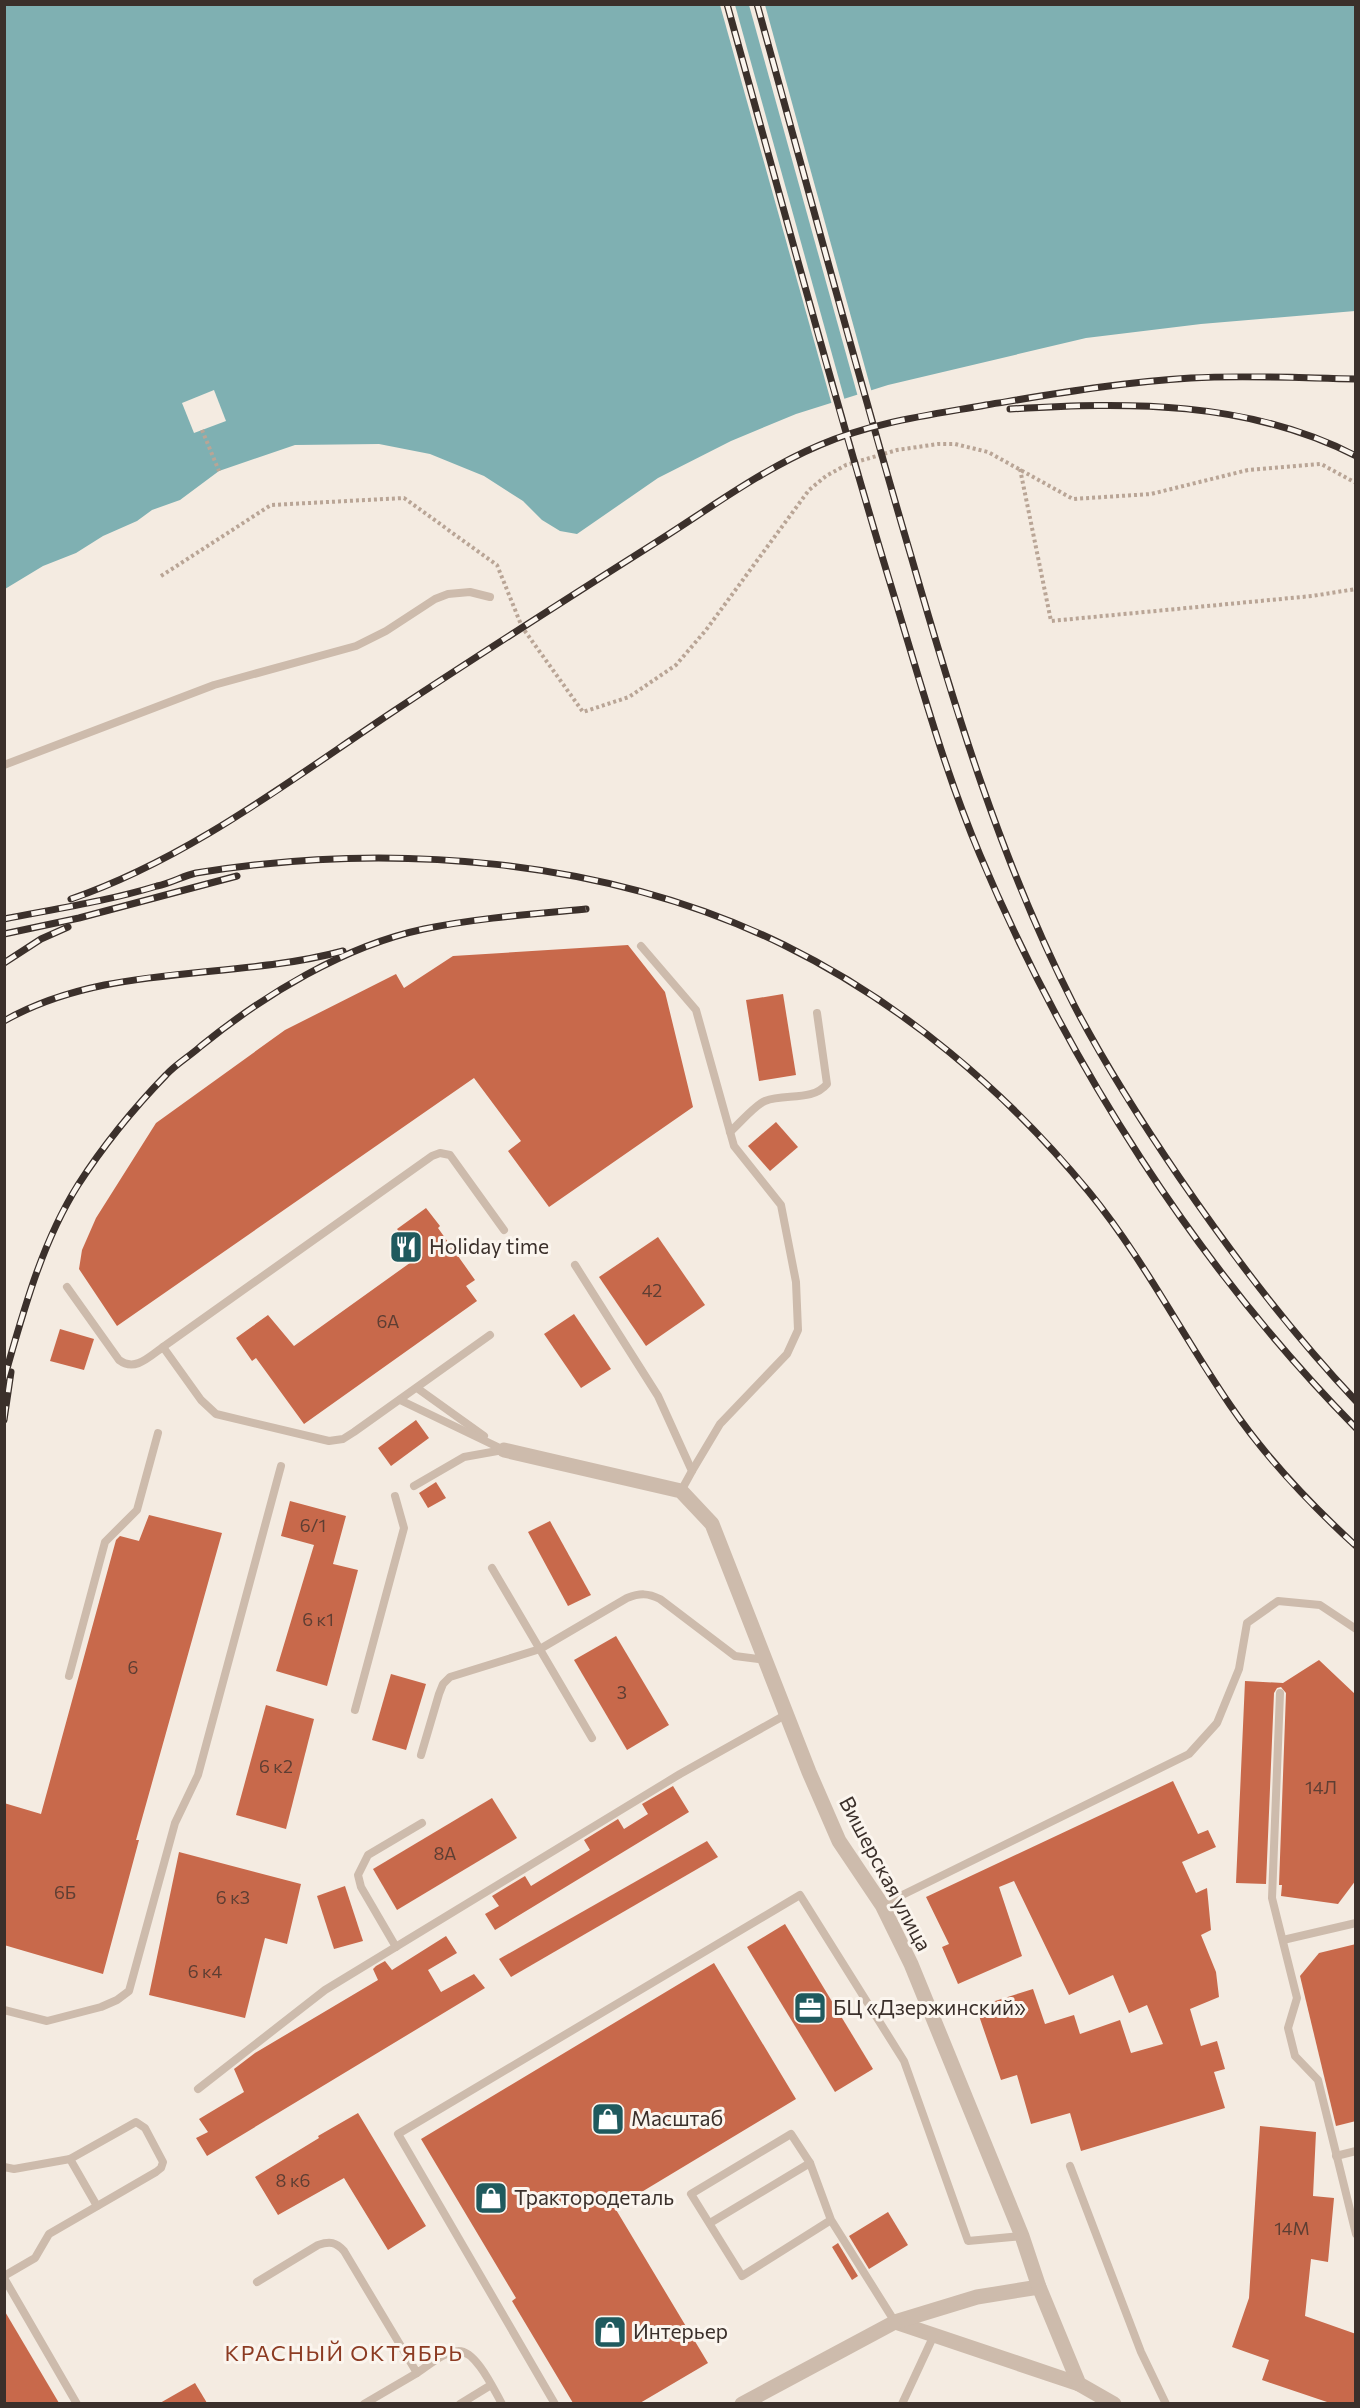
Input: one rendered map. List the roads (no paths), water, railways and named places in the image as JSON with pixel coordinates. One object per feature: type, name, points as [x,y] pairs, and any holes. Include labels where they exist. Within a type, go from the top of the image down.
[{"type":"street","points":[[504,1450],[681,1491]]},
{"type":"street","name":"Вишерская улица","points":[[681,1491],[712,1524],[809,1772],[839,1841],[882,1905],[910,1965],[1022,2236],[1039,2287],[1079,2384]]},
{"type":"street","points":[[742,2403],[895,2322],[977,2297],[1039,2287]]},
{"type":"street","points":[[895,2322],[1079,2384],[1114,2403]]},
{"type":"lane","points":[[4,765],[206,687],[356,646],[386,631],[435,599],[448,594],[470,592],[490,597]]},
{"type":"lane","points":[[641,946],[696,1010],[734,1146],[781,1205],[796,1282],[798,1330],[787,1354],[720,1424],[681,1491]]},
{"type":"lane","points":[[730,1132],[764,1101],[812,1094],[822,1090],[827,1084],[817,1013]]},
{"type":"lane","points":[[67,1287],[119,1360],[132,1365],[142,1362],[432,1156],[440,1153],[450,1155],[504,1230]]},
{"type":"lane","points":[[575,1265],[658,1396],[692,1471]]},
{"type":"lane","points":[[163,1347],[201,1400],[216,1414],[317,1440],[329,1441],[343,1439],[490,1335]]},
{"type":"lane","points":[[417,1388],[504,1450]]},
{"type":"lane","points":[[400,1400],[504,1450]]},
{"type":"lane","points":[[69,1676],[105,1542],[137,1510],[158,1433]]},
{"type":"lane","points":[[414,1486],[464,1457],[504,1450]]},
{"type":"lane","points":[[4,2010],[47,2021],[101,2007],[117,2000],[129,1991],[175,1823],[198,1775],[281,1466]]},
{"type":"lane","points":[[355,1710],[404,1528],[395,1496]]},
{"type":"lane","points":[[492,1568],[592,1738]]},
{"type":"lane","points":[[421,1755],[439,1694],[443,1684],[450,1677],[540,1649],[627,1598],[638,1594],[649,1594],[660,1599],[735,1656],[766,1660]]},
{"type":"lane","points":[[882,1905],[1189,1754],[1217,1723],[1239,1669],[1247,1623],[1278,1601],[1320,1605],[1356,1629]]},
{"type":"lane","points":[[1280,1693],[1272,1898],[1297,1998],[1288,2028],[1295,2056],[1318,2080],[1356,2234]]},
{"type":"lane","points":[[198,2089],[325,1990],[680,1774],[787,1714]]},
{"type":"lane","points":[[396,1947],[361,1887],[358,1875],[368,1855],[422,1823]]},
{"type":"lane","points":[[555,2403],[398,2134],[800,1895],[904,2061],[968,2241],[1022,2236]]},
{"type":"lane","points":[[1283,1940],[1356,1923]]},
{"type":"lane","points":[[4,2167],[14,2169],[70,2159],[136,2122],[145,2128],[161,2155],[163,2162],[161,2168],[156,2172],[49,2234],[35,2258],[4,2277],[77,2403]]},
{"type":"lane","points":[[831,2220],[742,2276],[691,2194],[791,2134],[810,2163],[831,2220],[895,2322]]},
{"type":"lane","points":[[1336,2156],[1356,2151]]},
{"type":"lane","points":[[70,2159],[97,2206]]},
{"type":"lane","points":[[710,2223],[810,2163]]},
{"type":"lane","points":[[1070,2166],[1141,2352],[1166,2403]]},
{"type":"lane","points":[[257,2282],[318,2245],[328,2242],[338,2244],[417,2373]]},
{"type":"lane","points":[[902,2403],[934,2335]]},
{"type":"lane","points":[[364,2403],[448,2354],[459,2350],[469,2353],[476,2360],[502,2403]]},
{"type":"lane","points":[[460,2403],[491,2385]]},
{"type":"water","points":[[5,5],[1355,5],[1355,311],[1201,324],[1086,338],[888,385],[796,414],[731,441],[658,478],[577,534],[560,531],[542,520],[523,501],[484,476],[430,454],[379,444],[295,445],[219,471],[180,500],[152,510],[137,521],[103,536],[76,553],[43,566],[5,589]]},
{"type":"railway","points":[[727,4],[888,576],[942,752],[980,855],[1053,1010],[1095,1085],[1141,1159],[1190,1230],[1242,1299],[1356,1428]]},
{"type":"railway","points":[[757,4],[871,418],[945,671],[982,784],[1024,896],[1074,1005],[1111,1071],[1151,1135],[1241,1264],[1308,1348],[1356,1401]]},
{"type":"railway","points":[[71,899],[158,862],[199,839],[280,789],[429,688],[736,491],[777,466],[820,445],[860,430],[902,420],[1114,385],[1212,377],[1356,379]]},
{"type":"railway","points":[[1010,409],[1099,406],[1186,409],[1273,424],[1315,438],[1356,456]]},
{"type":"railway","points":[[4,919],[120,896],[196,873],[270,863],[345,859],[421,859],[496,864],[571,876],[644,893],[716,916],[784,945],[828,968],[910,1022],[950,1052],[1023,1119],[1057,1155],[1109,1217],[1212,1378],[1258,1443],[1305,1496],[1356,1546]]},
{"type":"railway","points":[[4,934],[79,918],[237,876]]},
{"type":"railway","points":[[4,1379],[34,1279],[65,1208],[88,1170],[119,1128],[170,1071],[225,1027],[278,991],[364,947],[444,925],[586,909]]},
{"type":"railway","points":[[4,963],[41,939],[68,927]]},
{"type":"railway","points":[[4,1021],[44,1002],[85,989],[171,975],[301,960],[343,951]]},
{"type":"railway","points":[[4,1420],[11,1372]]},
{"type":"place","name":"Holiday time","points":[[406,1247]]},
{"type":"place","name":"БЦ «Дзержинский»","points":[[810,2008]]},
{"type":"place","name":"Масштаб","points":[[608,2119]]},
{"type":"place","name":"Трактородеталь","points":[[491,2198]]},
{"type":"place","name":"Интерьер","points":[[610,2332]]},
{"type":"district","name":"КРАСНЫЙ ОКТЯБРЬ","points":[[344,2353]]}]
